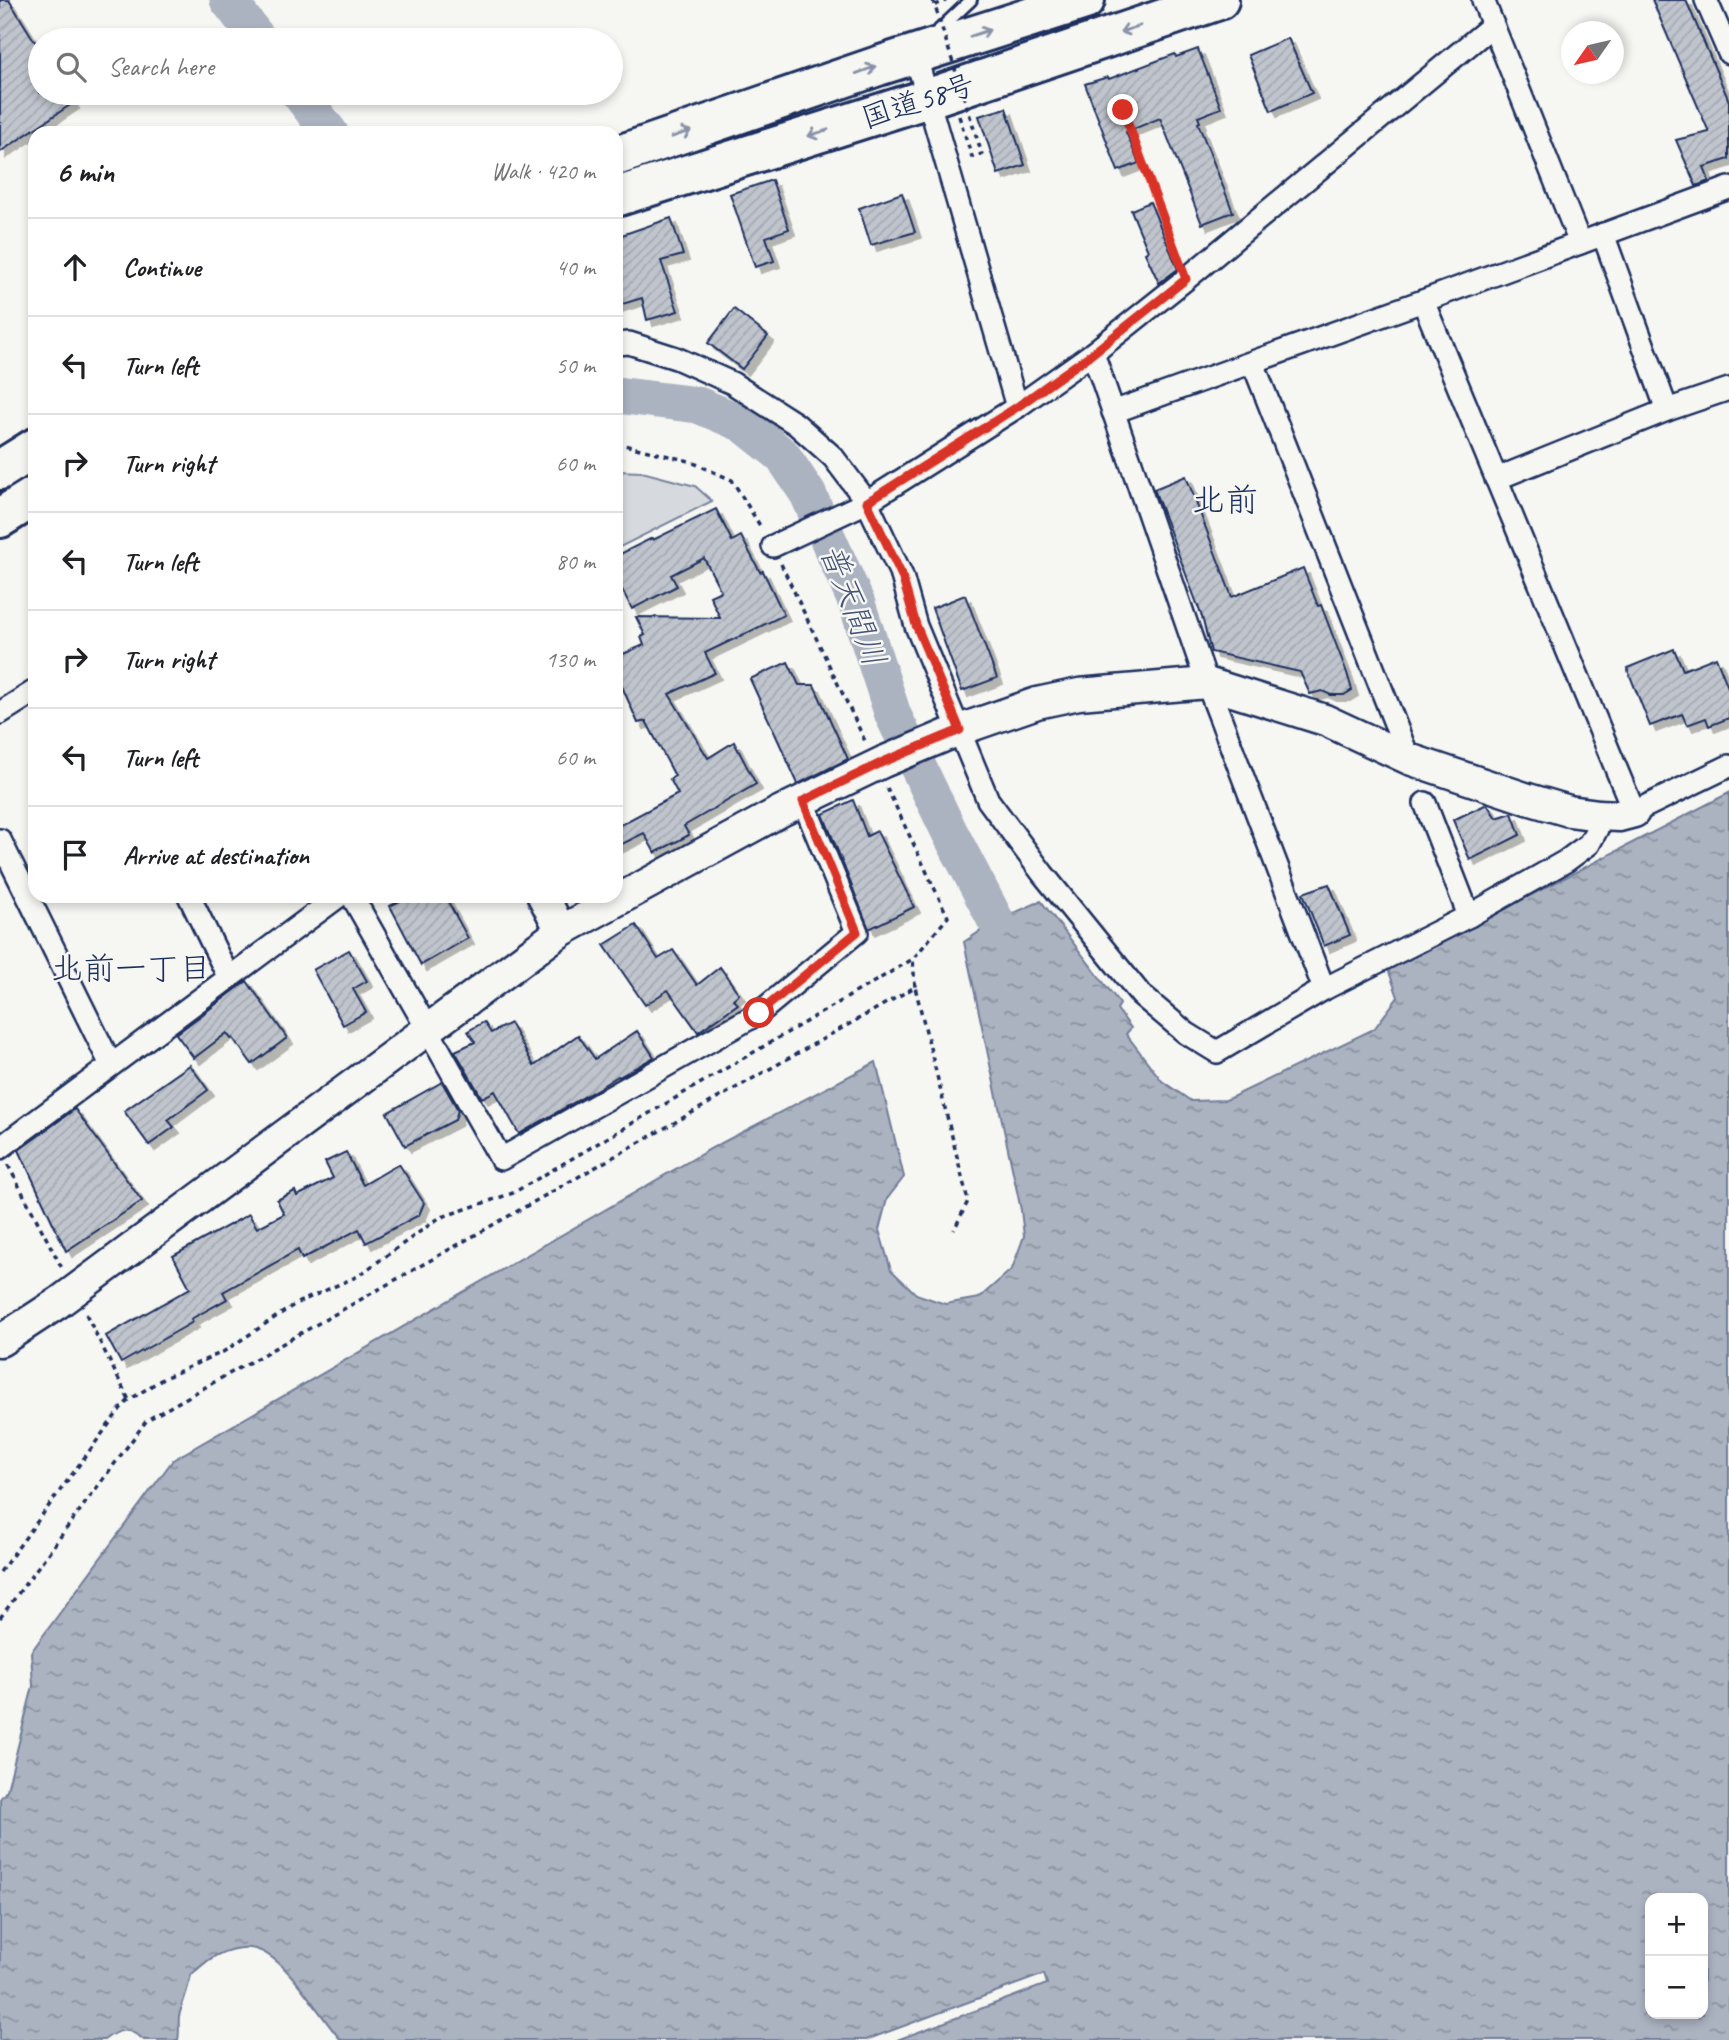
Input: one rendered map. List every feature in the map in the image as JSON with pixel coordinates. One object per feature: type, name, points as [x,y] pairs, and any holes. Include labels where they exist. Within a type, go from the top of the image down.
[{"type":"highway","name":"国道58号","points":[[623,154],[915,54],[1059,19],[1219,0]]},
{"type":"highway","name":"国道58号","points":[[623,195],[943,104],[1059,19]]},
{"type":"highway","points":[[0,470],[28,452]]},
{"type":"highway","points":[[0,518],[28,500]]},
{"type":"street","points":[[1483,0],[1580,243]]},
{"type":"street","points":[[1706,0],[1729,53]]},
{"type":"street","points":[[773,546],[859,505],[1017,407],[1093,353],[1493,25]]},
{"type":"street","points":[[915,54],[943,104],[1017,407]]},
{"type":"street","points":[[1113,412],[1729,188]]},
{"type":"street","points":[[1603,234],[1667,410]]},
{"type":"street","points":[[1423,301],[1634,812]]},
{"type":"street","points":[[623,343],[676,358],[732,383],[796,424],[834,457],[859,505],[902,576],[916,625],[954,732],[988,800],[1141,995],[1186,1033],[1217,1052],[1324,989],[1469,916],[1580,852],[1589,845],[1597,829],[1599,815]]},
{"type":"street","points":[[1093,353],[1207,683],[1324,989]]},
{"type":"street","points":[[1253,363],[1409,759]]},
{"type":"street","points":[[1496,479],[1667,410],[1729,389]]},
{"type":"street","points":[[623,898],[880,763],[954,732],[1037,703],[1079,694],[1207,683],[1325,720],[1409,759],[1559,808],[1599,815],[1619,816],[1634,812],[1729,766]]},
{"type":"street","points":[[0,713],[28,695]]},
{"type":"street","points":[[356,903],[501,1159],[759,1013],[857,932],[803,801]]},
{"type":"street","points":[[1425,803],[1469,916]]},
{"type":"street","points":[[0,840],[28,897]]},
{"type":"street","points":[[31,903],[111,1065]]},
{"type":"street","points":[[192,903],[229,978]]},
{"type":"street","points":[[0,1148],[330,903]]},
{"type":"street","points":[[547,903],[561,931]]},
{"type":"street","points":[[0,1341],[66,1297],[561,931],[613,903]]},
{"type":"lane","points":[[915,54],[971,0]]},
{"type":"path","points":[[943,104],[972,156],[982,154],[934,3],[949,0]]},
{"type":"path","points":[[1123,110],[1186,279]]},
{"type":"path","points":[[0,1572],[129,1400],[164,1378],[223,1352],[297,1303],[358,1276],[439,1218],[513,1193],[913,959],[948,917],[880,763],[773,546],[732,480],[689,460],[623,445]]},
{"type":"path","points":[[913,959],[915,987],[968,1201],[954,1230]]},
{"type":"path","points":[[0,1618],[147,1420],[915,987]]},
{"type":"shaded area","points":[[623,471],[642,472],[695,486],[712,501],[623,546]]},
{"type":"water","points":[[1729,793],[1729,2040],[897,2040],[1047,1984],[1044,1974],[866,2040],[341,2040],[279,1963],[267,1954],[246,1948],[217,1955],[191,1975],[179,2016],[178,2040],[144,2040],[124,2031],[104,2040],[0,2040],[0,1799],[7,1790],[33,1686],[31,1652],[173,1460],[712,1148],[876,1062],[904,1177],[887,1199],[879,1230],[891,1270],[916,1294],[945,1304],[979,1298],[1012,1269],[1024,1236],[1021,1210],[964,942],[996,921],[1041,901],[1120,1004],[1117,1009],[1131,1028],[1126,1034],[1162,1081],[1191,1101],[1226,1100],[1374,1029],[1398,997],[1388,969]]},
{"type":"building","points":[[0,0],[9,0],[28,31],[28,105],[70,105],[39,126],[28,126],[28,133],[0,152]]},
{"type":"building","points":[[1652,0],[1686,0],[1729,101],[1729,159],[1704,167],[1709,181],[1696,186],[1676,140],[1709,132]]},
{"type":"building","points":[[1288,38],[1312,93],[1271,111],[1248,55]]},
{"type":"building","points":[[1198,49],[1221,108],[1198,117],[1198,123],[1233,212],[1202,224],[1160,118],[1126,132],[1139,163],[1118,171],[1085,84],[1108,77],[1109,79],[1175,54],[1176,57]]},
{"type":"building","points":[[1006,108],[1025,165],[998,174],[979,116]]},
{"type":"building","points":[[772,180],[789,229],[766,237],[774,261],[755,267],[730,194]]},
{"type":"building","points":[[902,193],[915,232],[871,245],[859,208]]},
{"type":"building","points":[[1150,202],[1178,269],[1159,283],[1145,253],[1148,251],[1131,210]]},
{"type":"building","points":[[671,218],[683,255],[661,261],[678,311],[647,320],[642,298],[623,304],[623,235]]},
{"type":"building","points":[[734,309],[768,336],[742,369],[708,343]]},
{"type":"building","points":[[1186,476],[1232,597],[1303,568],[1318,606],[1321,605],[1352,690],[1344,695],[1331,695],[1322,691],[1310,694],[1300,672],[1211,652],[1202,617],[1154,489]]},
{"type":"building","points":[[716,509],[732,541],[741,536],[760,572],[763,571],[784,615],[705,653],[715,673],[669,694],[708,758],[734,742],[756,784],[684,826],[689,835],[655,853],[644,833],[623,844],[623,823],[678,794],[670,779],[675,776],[646,721],[638,723],[623,689],[623,654],[644,645],[641,637],[645,635],[636,617],[720,618],[710,596],[721,591],[704,558],[671,575],[677,586],[632,609],[623,592],[623,552],[652,538],[653,540]]},
{"type":"building","points":[[965,595],[997,678],[962,691],[932,608]]},
{"type":"building","points":[[1674,649],[1683,670],[1716,657],[1729,690],[1729,718],[1709,726],[1706,718],[1687,725],[1682,714],[1650,726],[1627,668]]},
{"type":"building","points":[[788,662],[799,685],[814,685],[848,759],[798,784],[750,679]]},
{"type":"building","points":[[853,800],[867,836],[877,831],[914,907],[869,929],[823,814]]},
{"type":"building","points":[[1487,804],[1496,818],[1512,813],[1520,835],[1470,860],[1453,820]]},
{"type":"building","points":[[1329,884],[1350,935],[1324,946],[1303,893]]},
{"type":"building","points":[[396,903],[449,903],[468,938],[421,965],[390,906]]},
{"type":"building","points":[[636,925],[658,959],[673,950],[697,985],[720,967],[739,994],[733,999],[738,1004],[698,1032],[668,990],[645,1005],[604,945]]},
{"type":"building","points":[[349,950],[367,981],[353,989],[366,1012],[343,1025],[313,970]]},
{"type":"building","points":[[247,981],[287,1038],[252,1064],[227,1033],[194,1058],[176,1034]]},
{"type":"building","points":[[484,1022],[491,1033],[510,1023],[534,1066],[578,1035],[595,1059],[637,1031],[654,1057],[519,1134],[495,1091],[482,1098],[455,1051],[475,1042],[468,1031]]},
{"type":"building","points":[[190,1065],[208,1090],[168,1120],[174,1127],[149,1145],[124,1111]]},
{"type":"building","points":[[442,1082],[458,1110],[455,1120],[405,1146],[387,1113]]},
{"type":"building","points":[[75,1109],[142,1201],[66,1251],[19,1150]]},
{"type":"building","points":[[346,1152],[363,1185],[399,1164],[424,1203],[419,1215],[366,1243],[359,1229],[302,1259],[298,1250],[223,1292],[227,1299],[191,1319],[193,1322],[121,1363],[106,1336],[190,1288],[173,1256],[249,1214],[257,1228],[284,1214],[277,1200],[295,1191],[297,1196],[333,1178],[325,1162]]},
{"type":"waterway","name":"普天間川","points":[[228,0],[250,28]]},
{"type":"waterway","name":"普天間川","points":[[308,105],[325,126]]},
{"type":"waterway","name":"普天間川","points":[[623,396],[698,405],[743,424],[782,455],[808,494],[857,604],[893,715],[996,921]]},
{"type":"district","name":"北前","points":[[1225,500]]},
{"type":"district","name":"北前一丁目","points":[[131,968]]},
{"type":"route","points":[[759,1013],[857,932],[803,801],[883,762],[960,730],[916,625],[902,576],[867,502],[1017,407],[1093,353],[1186,279],[1123,110]]}]
